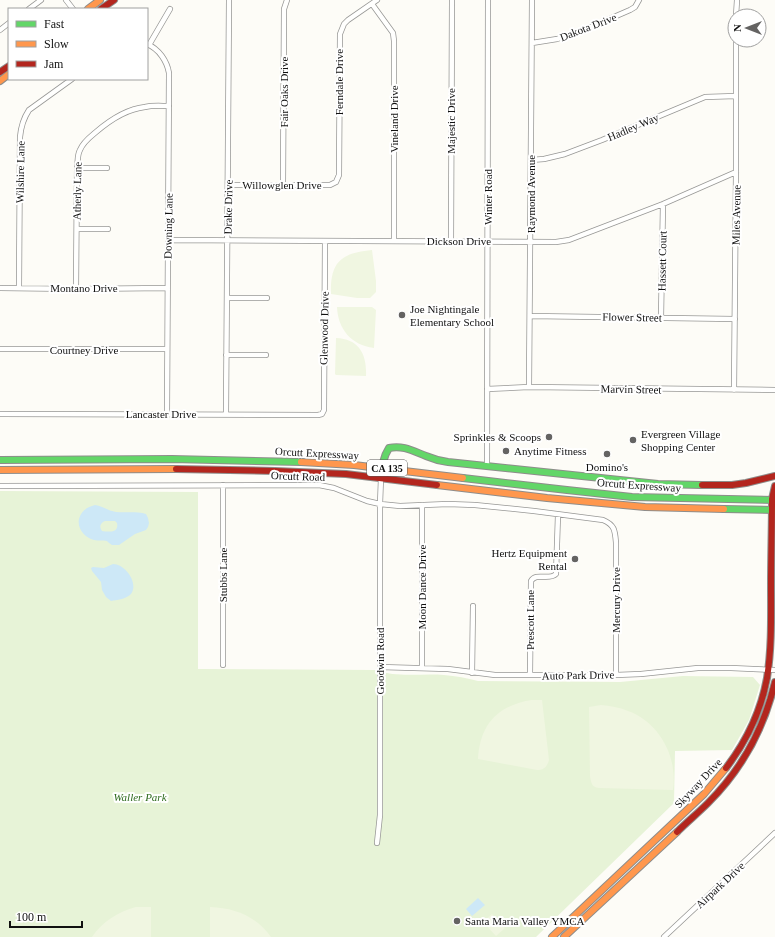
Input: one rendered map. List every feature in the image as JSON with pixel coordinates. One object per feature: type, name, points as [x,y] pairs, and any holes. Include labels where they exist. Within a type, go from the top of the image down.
[{"type":"main road","points":[[89,8],[100,0]]},
{"type":"main road","points":[[102,8],[114,0]]},
{"type":"main road","points":[[0,81],[8,75]]},
{"type":"main road","points":[[381,478],[382,468],[388,448],[397,447],[404,447],[429,457],[448,462],[658,484],[732,486],[746,484],[775,476]]},
{"type":"main road","name":"Orcutt Expressway","points":[[0,460],[194,459],[346,464],[612,495],[774,500]]},
{"type":"main road","name":"Orcutt Expressway","points":[[0,470],[194,469],[346,474],[547,498],[645,507],[773,510]]},
{"type":"main road","name":"Skyway Drive","points":[[552,937],[704,794],[732,761],[751,728],[768,670],[775,486]]},
{"type":"main road","name":"Skyway Drive","points":[[564,937],[709,802],[728,781],[748,752],[762,724],[768,710],[775,682]]},
{"type":"street","points":[[31,0],[34,5]]},
{"type":"street","points":[[30,8],[41,0]]},
{"type":"street","points":[[66,0],[72,8]]},
{"type":"street","name":"Drake Drive","points":[[226,414],[230,0]]},
{"type":"street","name":"Fair Oaks Drive","points":[[283,184],[284,9],[287,0]]},
{"type":"street","name":"Ferndale Drive","points":[[336,182],[339,175],[341,29],[344,24],[377,0]]},
{"type":"street","name":"Majestic Drive","points":[[450,241],[452,0]]},
{"type":"street","name":"Winter Road","points":[[487,466],[488,0]]},
{"type":"street","name":"Raymond Avenue","points":[[529,387],[532,0]]},
{"type":"street","name":"Dakota Drive","points":[[532,43],[557,39],[577,33],[630,10],[635,6],[638,0]]},
{"type":"street","name":"Vineland Drive","points":[[372,4],[393,33],[394,41],[394,241]]},
{"type":"street","points":[[148,44],[170,9]]},
{"type":"street","points":[[0,30],[8,24]]},
{"type":"street","name":"Downing Lane","points":[[148,44],[160,54],[168,66],[169,73],[167,414]]},
{"type":"street","name":"Miles Avenue","points":[[734,390],[736,48]]},
{"type":"street","name":"Wilshire Lane","points":[[19,288],[20,137],[22,124],[24,116],[29,110],[71,80]]},
{"type":"street","name":"Hadley Way","points":[[531,160],[551,158],[565,154],[705,97],[736,96]]},
{"type":"street","name":"Atherly Lane","points":[[76,289],[77,168],[79,150],[88,139],[106,124],[122,114],[133,109],[169,106]]},
{"type":"street","points":[[77,168],[107,168]]},
{"type":"street","name":"Dickson Drive","points":[[168,240],[556,242],[569,240],[663,204],[736,172]]},
{"type":"street","name":"Willowglen Drive","points":[[228,184],[330,185],[336,182]]},
{"type":"street","name":"Hassett Court","points":[[661,318],[663,204]]},
{"type":"street","points":[[77,229],[108,229]]},
{"type":"street","name":"Glenwood Drive","points":[[322,414],[324,410],[325,241]]},
{"type":"street","name":"Montano Drive","points":[[0,288],[167,288]]},
{"type":"street","points":[[227,298],[267,298]]},
{"type":"street","name":"Flower Street","points":[[530,316],[735,319]]},
{"type":"street","name":"Courtney Drive","points":[[0,349],[167,349]]},
{"type":"street","points":[[226,355],[266,355]]},
{"type":"street","name":"Marvin Street","points":[[487,389],[529,387],[775,390]]},
{"type":"street","name":"Lancaster Drive","points":[[0,414],[322,414]]},
{"type":"street","name":"Goodwin Road","points":[[377,843],[380,814],[381,478]]},
{"type":"street","name":"Stubbs Lane","points":[[222,665],[223,485]]},
{"type":"street","name":"Orcutt Road","points":[[0,486],[319,485],[334,488],[367,502],[380,504],[400,506],[448,504],[475,505],[597,519],[607,522],[613,526]]},
{"type":"street","name":"Moon Dance Drive","points":[[422,505],[422,668]]},
{"type":"street","name":"Prescott Lane","points":[[530,676],[531,581],[532,578],[552,577],[556,574],[558,515]]},
{"type":"street","name":"Mercury Drive","points":[[613,526],[616,543],[616,675]]},
{"type":"street","points":[[472,606],[472,673]]},
{"type":"street","name":"Auto Park Drive","points":[[380,667],[448,669],[495,675],[530,676],[641,674],[698,668],[775,670]]},
{"type":"street","name":"Airpark Drive","points":[[664,937],[775,833]]},
{"type":"green space","points":[[372,250],[376,292],[370,298],[357,298],[331,294],[333,274],[335,267],[340,261],[352,254]]},
{"type":"green space","points":[[337,307],[372,307],[376,310],[374,348],[352,340],[347,335],[340,322]]},
{"type":"green space","points":[[336,338],[351,341],[360,349],[365,361],[366,376],[335,374]]},
{"type":"green space","name":"Waller Park","points":[[0,491],[198,492],[198,669],[376,670],[401,675],[448,675],[478,681],[620,682],[683,676],[753,677],[760,685],[749,720],[732,750],[675,751],[674,803],[536,937],[0,937]]},
{"type":"green space","points":[[531,700],[542,700],[549,760],[546,766],[543,769],[537,770],[478,759],[482,736],[492,719],[509,707]]},
{"type":"green space","points":[[601,705],[611,706],[637,715],[652,726],[664,742],[671,760],[674,774],[673,790],[600,788],[592,785],[590,776],[589,707]]},
{"type":"green space","points":[[136,907],[151,907],[151,937],[92,937],[101,926],[111,918]]},
{"type":"green space","points":[[210,907],[228,909],[244,914],[259,924],[271,937],[210,937]]},
{"type":"green space","points":[[492,914],[505,928],[496,936],[483,922]]},
{"type":"water","points":[[95,505],[116,512],[146,514],[149,523],[148,527],[146,530],[135,534],[119,545],[112,545],[107,541],[91,539],[80,530],[79,519],[87,508]],"holes":[[[105,521],[115,521],[117,523],[115,530],[110,532],[101,530],[101,524]]]},
{"type":"water","points":[[113,564],[123,567],[127,571],[132,581],[133,591],[128,596],[111,601],[106,597],[102,590],[101,582],[91,568],[104,568]]},
{"type":"water","points":[[478,898],[485,905],[472,916],[466,909]]},
{"type":"traffic: fast","points":[[381,478],[383,462],[387,451],[389,448],[399,447],[434,459],[448,462],[658,484],[702,485]]},
{"type":"traffic: fast","points":[[0,460],[172,459],[301,462]]},
{"type":"traffic: fast","points":[[463,478],[632,497],[775,500]]},
{"type":"traffic: fast","points":[[724,509],[775,510]]},
{"type":"traffic: slow","points":[[89,8],[100,0]]},
{"type":"traffic: slow","points":[[0,81],[8,75]]},
{"type":"traffic: slow","points":[[301,462],[354,465],[463,478]]},
{"type":"traffic: slow","points":[[0,470],[176,469]]},
{"type":"traffic: slow","points":[[437,485],[547,498],[645,507],[724,509]]},
{"type":"traffic: slow","points":[[552,937],[704,794],[726,768]]},
{"type":"traffic: slow","points":[[564,937],[677,832]]},
{"type":"traffic: jam","points":[[102,8],[114,0]]},
{"type":"traffic: jam","points":[[0,72],[8,67]]},
{"type":"traffic: jam","points":[[176,469],[346,474],[437,485]]},
{"type":"traffic: jam","points":[[702,485],[732,485],[775,476]]},
{"type":"traffic: jam","points":[[726,768],[740,748],[752,726],[761,702],[767,678],[771,631],[772,499],[775,486]]},
{"type":"traffic: jam","points":[[677,832],[720,790],[741,762],[765,716],[775,682]]},
{"type":"place","name":"Joe Nightingale Elementary School","points":[[402,315]]},
{"type":"place","name":"Sprinkles & Scoops","points":[[549,437]]},
{"type":"place","name":"Evergreen Village Shopping Center","points":[[633,440]]},
{"type":"place","name":"Anytime Fitness","points":[[506,451]]},
{"type":"place","name":"Domino's","points":[[607,454]]},
{"type":"place","name":"Hertz Equipment Rental","points":[[575,559]]},
{"type":"place","name":"Santa Maria Valley YMCA","points":[[457,921]]}]
